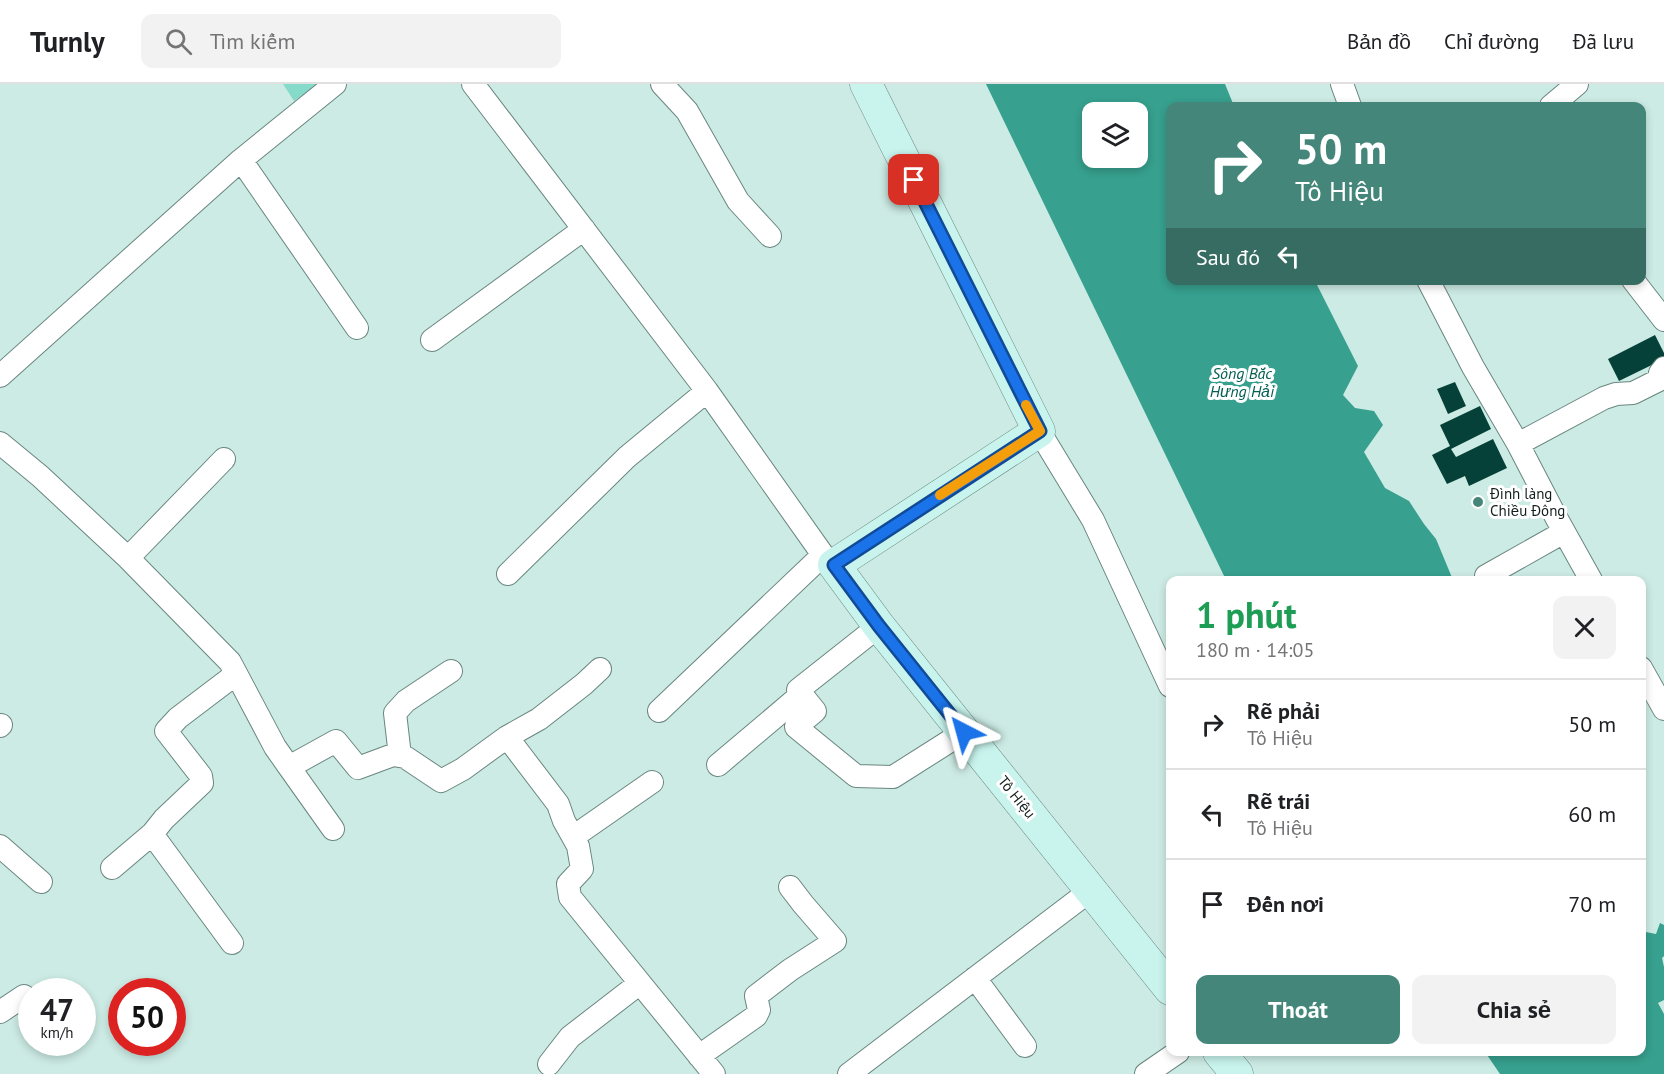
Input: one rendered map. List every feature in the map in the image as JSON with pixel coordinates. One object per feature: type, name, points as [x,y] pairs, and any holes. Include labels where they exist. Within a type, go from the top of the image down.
[{"type":"main road","points":[[829,560],[1040,431],[866,84]]},
{"type":"main road","name":"Tô Hiệu","points":[[829,560],[879,626],[1166,984]]},
{"type":"main road","points":[[1223,1056],[1237,1074]]},
{"type":"street","points":[[0,376],[241,160],[335,84]]},
{"type":"street","points":[[473,84],[707,391],[829,560],[659,711]]},
{"type":"street","points":[[662,84],[687,111],[738,201],[770,236]]},
{"type":"street","points":[[1342,84],[1349,102]]},
{"type":"street","points":[[1556,102],[1577,84]]},
{"type":"street","points":[[241,160],[357,328]]},
{"type":"street","points":[[432,340],[584,229]]},
{"type":"street","points":[[1431,285],[1473,367],[1518,444],[1589,576]]},
{"type":"street","points":[[1637,285],[1664,320]]},
{"type":"street","points":[[1518,444],[1604,398],[1616,394],[1633,393],[1662,379]]},
{"type":"street","points":[[508,574],[627,458],[707,391]]},
{"type":"street","points":[[1040,431],[1093,520],[1166,677]]},
{"type":"street","points":[[0,443],[40,476],[128,558],[230,662],[275,747],[333,829]]},
{"type":"street","points":[[128,558],[224,459]]},
{"type":"street","points":[[1486,576],[1564,532]]},
{"type":"street","points":[[879,626],[798,690],[815,711],[796,727],[856,776],[893,777],[964,732]]},
{"type":"street","points":[[289,767],[336,741],[358,768],[393,755],[400,756],[441,781],[463,769],[507,737],[539,719],[600,669]]},
{"type":"street","points":[[400,756],[395,713],[406,701],[451,671]]},
{"type":"street","points":[[112,868],[152,834],[164,819],[202,783],[201,776],[166,731],[178,718],[236,674]]},
{"type":"street","points":[[1646,677],[1664,709]]},
{"type":"street","points":[[718,765],[802,694]]},
{"type":"street","points":[[507,737],[558,804],[564,821],[578,846],[582,869],[568,884],[570,897],[714,1074]]},
{"type":"street","points":[[573,837],[652,782]]},
{"type":"street","points":[[152,834],[232,944]]},
{"type":"street","points":[[0,846],[41,882]]},
{"type":"street","points":[[699,1056],[756,1016],[759,1010],[756,996],[790,970],[835,941],[790,887]]},
{"type":"street","points":[[849,1074],[1091,890]]},
{"type":"street","points":[[975,978],[1025,1046]]},
{"type":"street","points":[[549,1064],[570,1037],[640,982]]},
{"type":"street","points":[[0,1012],[18,1000]]},
{"type":"street","points":[[1146,1074],[1172,1056]]},
{"type":"shaded area","points":[[283,84],[318,84],[294,101]]},
{"type":"water","name":"Sông Bắc Hưng Hải","points":[[986,84],[1225,84],[1232,102],[1166,102],[1166,285],[1317,285],[1358,366],[1343,395],[1355,408],[1374,411],[1383,425],[1364,452],[1385,488],[1409,501],[1436,539],[1451,576],[1224,576]]},
{"type":"water","points":[[1660,923],[1664,925],[1664,956],[1662,958],[1664,1000],[1658,1003],[1664,1014],[1664,1074],[1500,1074],[1488,1056],[1646,1056],[1646,932],[1656,934]]},
{"type":"building","points":[[1655,335],[1664,353],[1664,359],[1619,381],[1608,359]]},
{"type":"building","points":[[1455,382],[1466,406],[1448,414],[1437,389]]},
{"type":"building","points":[[1480,406],[1491,429],[1451,449],[1456,457],[1493,439],[1507,468],[1469,486],[1465,476],[1447,484],[1432,455],[1450,446],[1440,425]]},
{"type":"slow traffic","points":[[940,495],[1040,431],[1026,405]]},
{"type":"place","name":"Đình làng Chiều Đông","points":[[1478,502]]},
{"type":"route","points":[[914,180],[1040,431],[834,565],[879,626],[964,732]]}]
